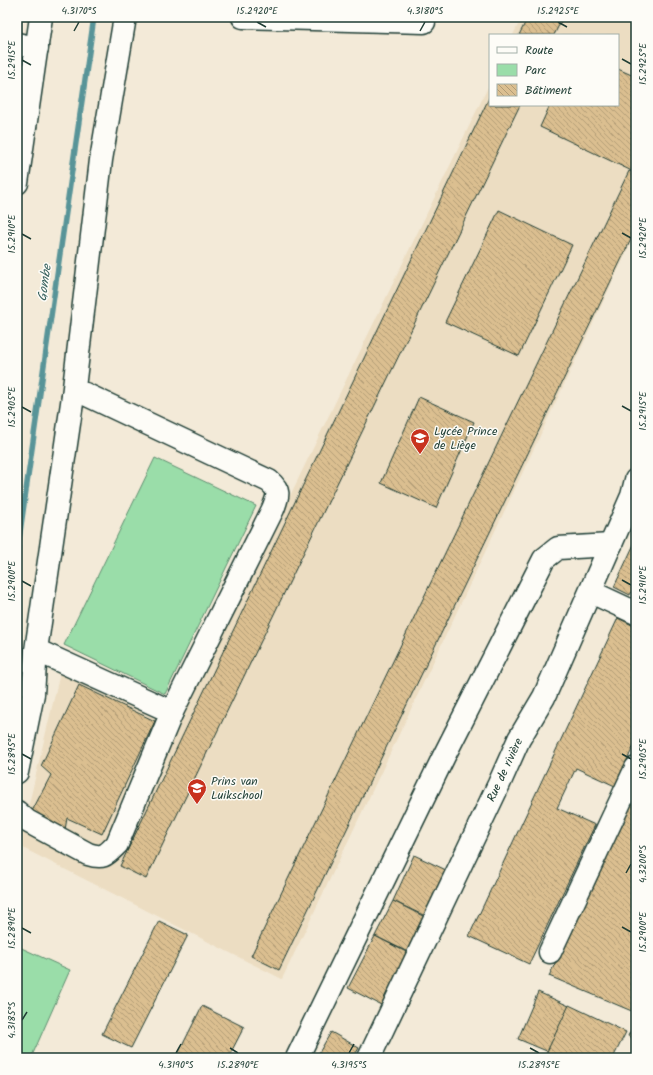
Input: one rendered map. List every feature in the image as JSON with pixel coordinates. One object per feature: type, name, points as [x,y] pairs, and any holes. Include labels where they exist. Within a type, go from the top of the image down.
[{"type":"street","points":[[17,183],[27,46],[42,17]]},
{"type":"street","points":[[17,772],[25,695],[36,650],[73,396],[101,160],[125,17]]},
{"type":"street","points":[[243,17],[424,22]]},
{"type":"street","points":[[17,812],[27,821],[88,854],[98,857],[107,854],[117,844],[172,712],[273,509],[278,496],[276,487],[269,481],[85,394],[78,393],[73,396]]},
{"type":"street","name":"Rue de rivière","points":[[369,1058],[519,739],[544,697],[632,496],[636,480]]},
{"type":"street","points":[[297,1058],[444,756],[544,559],[558,548],[611,544]]},
{"type":"street","points":[[590,592],[636,613]]},
{"type":"street","points":[[36,650],[172,712]]},
{"type":"street","points":[[550,952],[636,768]]},
{"type":"shaded area","name":"Lycée Prince de Liège","points":[[522,17],[636,17],[636,232],[282,979],[19,846],[61,669],[179,725],[489,85],[489,106],[619,106],[619,34],[514,34]]},
{"type":"green space","points":[[155,458],[256,506],[165,694],[64,645]]},
{"type":"green space","points":[[17,946],[70,970],[31,1058],[17,1058]]},
{"type":"building","points":[[17,17],[20,17],[20,33],[17,33]]},
{"type":"building","points":[[528,17],[563,17],[554,34],[520,34]]},
{"type":"building","points":[[619,69],[636,77],[636,173],[540,127],[550,106],[619,106]]},
{"type":"building","points":[[489,98],[489,106],[520,106],[146,879],[120,866]]},
{"type":"building","points":[[629,171],[636,174],[636,229],[279,970],[251,956]]},
{"type":"building","points":[[499,210],[572,245],[519,356],[445,322]]},
{"type":"building","points":[[419,397],[474,422],[436,508],[381,483]]},
{"type":"building","points":[[636,540],[636,583],[630,595],[614,587]]},
{"type":"building","points":[[618,618],[636,627],[636,741],[615,786],[576,768],[557,808],[595,825],[529,964],[469,936]]},
{"type":"building","points":[[79,685],[155,721],[102,834],[67,818],[65,830],[31,813],[51,775],[41,766]]},
{"type":"building","points":[[636,794],[636,1007],[634,1012],[549,976]]},
{"type":"building","points":[[414,855],[446,870],[425,916],[393,901]]},
{"type":"building","points":[[393,901],[429,919],[412,954],[375,936]]},
{"type":"building","points":[[159,921],[188,935],[131,1048],[102,1034]]},
{"type":"building","points":[[375,936],[410,954],[383,1006],[348,988]]},
{"type":"building","points":[[538,992],[569,1006],[549,1052],[518,1039]]},
{"type":"building","points":[[569,1005],[626,1032],[613,1058],[544,1058]]},
{"type":"building","points":[[202,1006],[244,1027],[228,1058],[176,1058]]},
{"type":"building","points":[[636,1020],[636,1040],[628,1036]]},
{"type":"building","points":[[331,1032],[359,1048],[353,1058],[316,1058]]},
{"type":"waterway","name":"Gombe","points":[[17,553],[94,17]]},
{"type":"place","name":"Lycée Prince de Liège","points":[[420,455]]},
{"type":"place","name":"Prins van Luikschool","points":[[197,805]]}]
